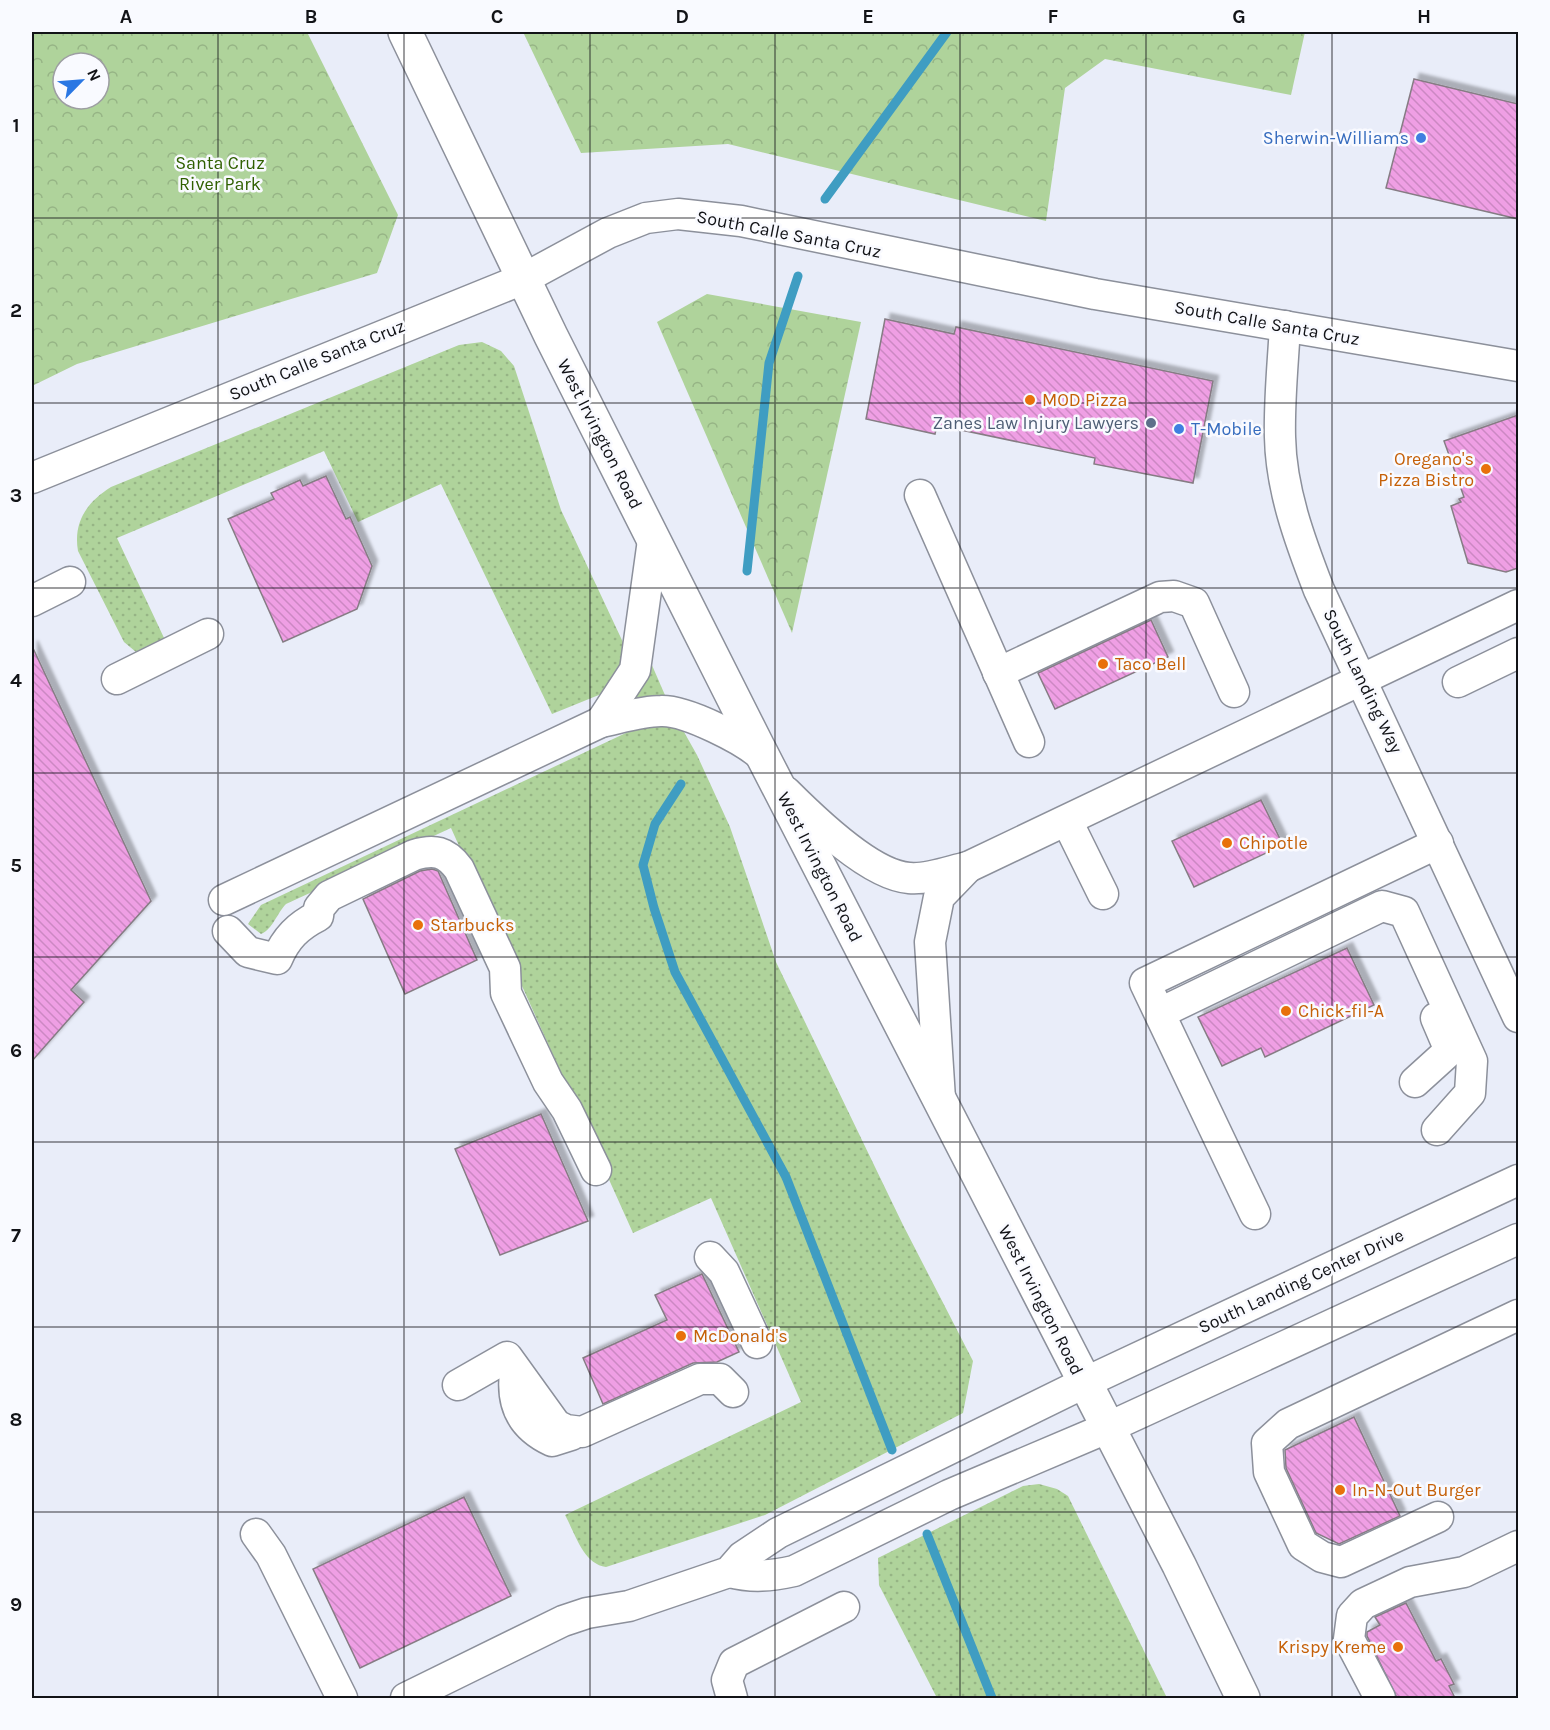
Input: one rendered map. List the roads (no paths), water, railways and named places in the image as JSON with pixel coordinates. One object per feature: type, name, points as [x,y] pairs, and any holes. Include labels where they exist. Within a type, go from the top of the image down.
[{"type":"main road","name":"West Irvington Road","points":[[405,32],[523,279],[653,540],[1179,1565],[1243,1698]]},
{"type":"street","name":"South Calle Santa Cruz","points":[[32,478],[523,279],[608,233],[646,218],[678,214],[741,221],[1095,294],[1518,366]]},
{"type":"street","name":"South Landing Way","points":[[1285,326],[1280,439],[1284,475],[1298,534],[1319,590],[1438,843],[1507,959],[1518,1017]]},
{"type":"street","points":[[920,495],[1029,742]]},
{"type":"street","points":[[601,722],[635,670],[653,540]]},
{"type":"street","points":[[32,602],[70,582]]},
{"type":"street","points":[[998,673],[1160,597],[1174,596],[1194,603],[1234,692]]},
{"type":"street","points":[[224,900],[601,722],[660,711],[676,712],[733,738],[769,769],[818,824],[886,874],[911,879],[968,867],[1518,605]]},
{"type":"street","points":[[117,679],[208,634]]},
{"type":"street","points":[[1458,682],[1518,653]]},
{"type":"street","points":[[1067,820],[1102,894]]},
{"type":"street","points":[[1255,1214],[1145,983],[1438,843]]},
{"type":"street","points":[[228,932],[248,952],[277,959],[283,944],[295,930],[318,916],[319,908],[329,896],[414,855],[428,851],[440,852],[451,858],[459,869],[505,968],[506,993],[548,1082],[567,1110],[596,1170]]},
{"type":"street","points":[[940,1102],[930,942],[939,897],[968,867]]},
{"type":"street","points":[[1160,1013],[1382,906],[1404,912],[1472,1061],[1470,1093],[1437,1130]]},
{"type":"street","points":[[1415,1082],[1447,1053],[1448,1046],[1420,983],[1421,950]]},
{"type":"street","name":"South Landing Center Drive","points":[[729,1572],[742,1557],[760,1543],[1084,1383],[1518,1180]]},
{"type":"street","points":[[405,1698],[563,1621],[587,1612],[629,1606],[729,1572],[750,1577],[773,1576],[794,1571],[950,1495],[1107,1428],[1518,1239]]},
{"type":"street","points":[[711,1257],[723,1272],[757,1343]]},
{"type":"street","points":[[1438,1517],[1341,1562],[1322,1557],[1303,1545],[1269,1472],[1267,1443],[1288,1424],[1518,1315]]},
{"type":"street","points":[[458,1384],[511,1362],[556,1425],[566,1430],[582,1432],[700,1378],[720,1379],[733,1392]]},
{"type":"street","points":[[256,1534],[271,1555],[342,1698]]},
{"type":"street","points":[[1380,1698],[1349,1639],[1352,1617],[1363,1604],[1410,1582],[1464,1572],[1518,1546]]},
{"type":"street","points":[[732,1698],[727,1680],[734,1663],[844,1607]]},
{"type":"waterway","points":[[825,199],[947,32]]},
{"type":"waterway","points":[[747,571],[769,363],[798,276]]},
{"type":"waterway","points":[[681,784],[655,824],[643,865],[654,908],[675,972],[786,1177],[892,1450]]},
{"type":"waterway","points":[[927,1534],[992,1698]]},
{"type":"place","name":"Sherwin-Williams","points":[[1421,138]]},
{"type":"place","name":"MOD Pizza","points":[[1030,400]]},
{"type":"place","name":"Zanes Law Injury Lawyers","points":[[1151,423]]},
{"type":"place","name":"T-Mobile","points":[[1179,429]]},
{"type":"place","name":"Oregano's Pizza Bistro","points":[[1486,469]]},
{"type":"place","name":"Taco Bell","points":[[1103,664]]},
{"type":"place","name":"Chipotle","points":[[1227,843]]},
{"type":"place","name":"Starbucks","points":[[418,925]]},
{"type":"place","name":"Chick-fil-A","points":[[1286,1011]]},
{"type":"place","name":"McDonald's","points":[[681,1336]]},
{"type":"place","name":"In-N-Out Burger","points":[[1340,1490]]},
{"type":"place","name":"Krispy Kreme","points":[[1398,1647]]},
{"type":"park label","name":"Santa Cruz River Park","points":[[220,174]]}]
